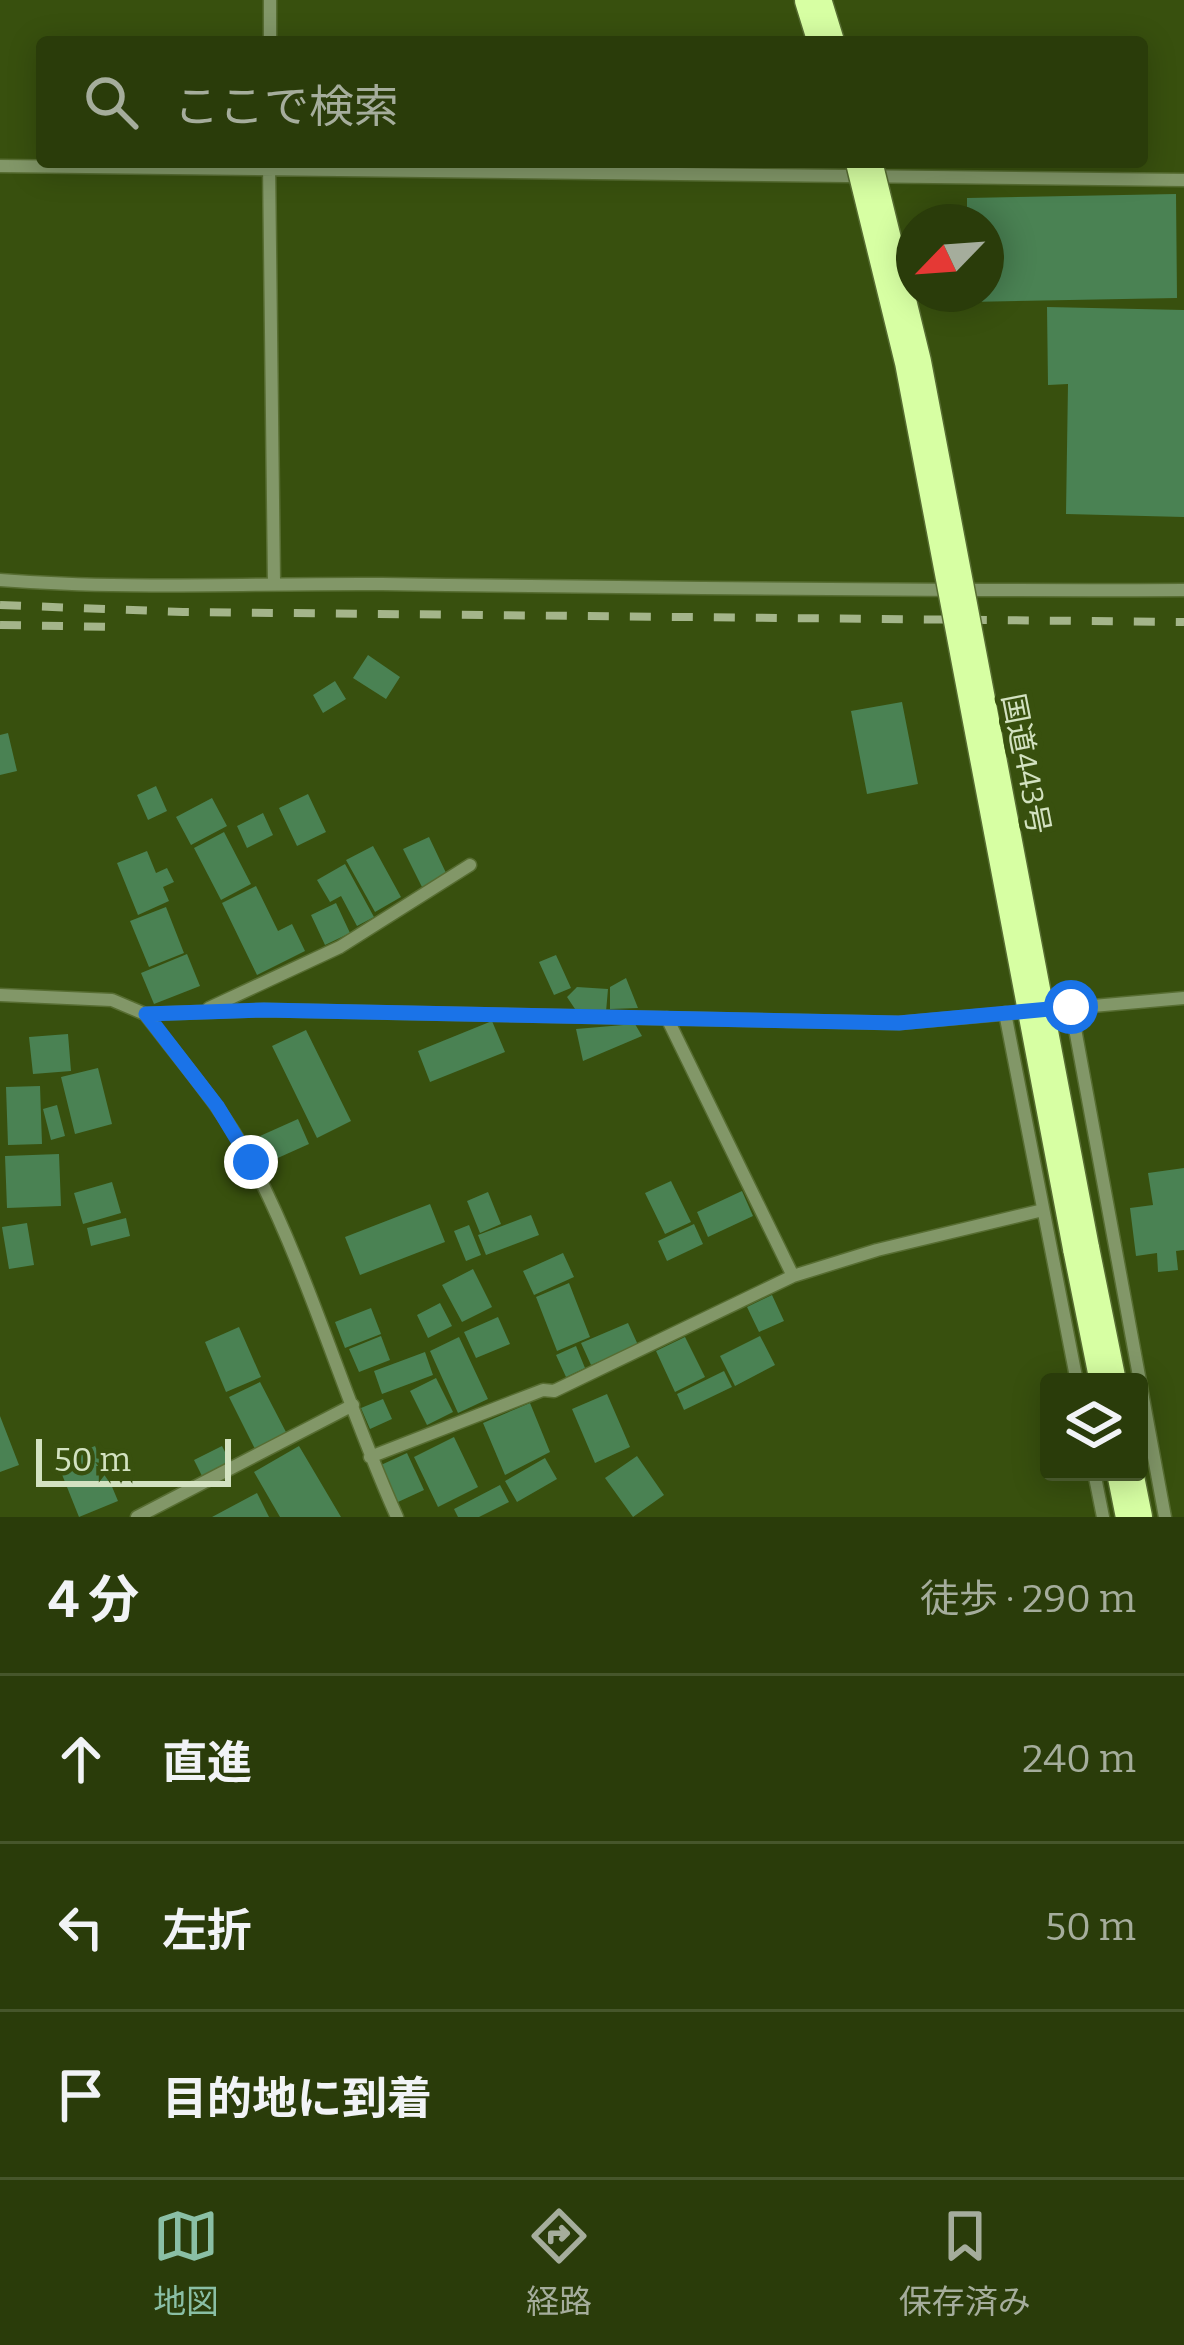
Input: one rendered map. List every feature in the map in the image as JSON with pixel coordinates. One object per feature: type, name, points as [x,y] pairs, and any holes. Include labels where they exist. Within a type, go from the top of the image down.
[{"type":"highway","points":[[812,0],[824,36]]},
{"type":"highway","name":"国道443号","points":[[865,168],[913,362],[1106,1373]]},
{"type":"highway","points":[[1127,1481],[1134,1517]]},
{"type":"street","points":[[270,0],[270,36]]},
{"type":"street","points":[[0,166],[36,166]]},
{"type":"street","points":[[269,168],[274,583]]},
{"type":"street","points":[[400,168],[1184,180]]},
{"type":"street","points":[[0,580],[152,586],[1184,590]]},
{"type":"street","points":[[203,1012],[340,946],[470,865]]},
{"type":"street","points":[[0,995],[112,1000],[146,1014],[264,1010],[899,1023],[1184,998]]},
{"type":"street","points":[[1071,1007],[1166,1517]]},
{"type":"street","points":[[1005,1013],[1074,1373]]},
{"type":"street","points":[[146,1014],[217,1106],[251,1162],[398,1517]]},
{"type":"street","points":[[667,1018],[793,1276]]},
{"type":"street","points":[[370,1456],[542,1390],[554,1391],[793,1276],[877,1250],[1042,1210]]},
{"type":"street","points":[[137,1517],[353,1405]]},
{"type":"street","points":[[1096,1481],[1103,1517]]},
{"type":"building","points":[[1176,194],[1177,298],[1004,301],[1004,204],[967,204],[967,198]]},
{"type":"building","points":[[1047,307],[1184,310],[1184,517],[1066,514],[1068,384],[1048,385]]},
{"type":"building","points":[[368,655],[400,677],[386,699],[353,678]]},
{"type":"building","points":[[335,681],[346,699],[323,713],[313,695]]},
{"type":"building","points":[[902,702],[918,784],[867,794],[851,711]]},
{"type":"building","points":[[8,733],[17,771],[0,775],[0,735]]},
{"type":"building","points":[[156,786],[167,811],[148,820],[137,795]]},
{"type":"building","points":[[308,794],[326,832],[297,846],[279,808]]},
{"type":"building","points":[[212,798],[227,826],[191,845],[176,817]]},
{"type":"building","points":[[263,813],[273,835],[247,848],[237,826]]},
{"type":"building","points":[[224,832],[251,884],[221,900],[194,848]]},
{"type":"building","points":[[429,837],[447,875],[422,887],[403,849]]},
{"type":"building","points":[[373,846],[401,897],[375,912],[346,860]]},
{"type":"building","points":[[147,851],[156,873],[167,868],[174,882],[163,887],[169,901],[138,915],[117,863]]},
{"type":"building","points":[[345,864],[374,917],[357,926],[341,896],[330,902],[317,880]]},
{"type":"building","points":[[256,886],[278,931],[292,924],[305,951],[257,975],[222,903]]},
{"type":"building","points":[[336,903],[350,933],[325,945],[311,915]]},
{"type":"building","points":[[166,907],[184,953],[149,967],[130,921]]},
{"type":"building","points":[[187,954],[200,986],[154,1004],[141,973]]},
{"type":"building","points":[[556,955],[571,988],[554,995],[539,962]]},
{"type":"building","points":[[626,978],[638,1008],[610,1009],[610,987]]},
{"type":"building","points":[[577,987],[608,989],[606,1012],[575,1009],[567,997]]},
{"type":"building","points":[[492,1021],[505,1052],[430,1082],[418,1051]]},
{"type":"building","points":[[635,1024],[642,1036],[583,1061],[576,1029]]},
{"type":"building","points":[[306,1030],[351,1121],[317,1138],[272,1046]]},
{"type":"building","points":[[68,1034],[71,1071],[33,1074],[29,1037]]},
{"type":"building","points":[[98,1068],[112,1124],[75,1134],[61,1077]]},
{"type":"building","points":[[40,1086],[42,1144],[8,1145],[6,1087]]},
{"type":"building","points":[[57,1105],[65,1136],[51,1140],[43,1109]]},
{"type":"building","points":[[298,1119],[309,1144],[271,1161],[260,1136]]},
{"type":"building","points":[[59,1154],[61,1206],[7,1208],[5,1156]]},
{"type":"building","points":[[1184,1168],[1184,1250],[1176,1251],[1178,1270],[1158,1272],[1157,1253],[1136,1256],[1130,1208],[1153,1205],[1148,1173]]},
{"type":"building","points":[[671,1181],[691,1222],[665,1234],[645,1193]]},
{"type":"building","points":[[112,1182],[121,1213],[83,1224],[74,1193]]},
{"type":"building","points":[[742,1191],[753,1216],[708,1237],[697,1212]]},
{"type":"building","points":[[488,1192],[501,1224],[480,1233],[467,1201]]},
{"type":"building","points":[[430,1204],[445,1242],[360,1275],[345,1237]]},
{"type":"building","points":[[531,1215],[539,1235],[486,1255],[478,1235]]},
{"type":"building","points":[[126,1218],[130,1236],[91,1246],[87,1228]]},
{"type":"building","points":[[27,1223],[34,1265],[9,1269],[2,1227]]},
{"type":"building","points":[[694,1224],[703,1244],[667,1261],[658,1241]]},
{"type":"building","points":[[469,1225],[481,1255],[466,1261],[454,1231]]},
{"type":"building","points":[[563,1253],[574,1277],[534,1295],[523,1271]]},
{"type":"building","points":[[473,1269],[492,1307],[462,1322],[442,1285]]},
{"type":"building","points":[[569,1283],[590,1337],[557,1351],[536,1297]]},
{"type":"building","points":[[772,1295],[784,1321],[759,1332],[747,1307]]},
{"type":"building","points":[[440,1303],[452,1326],[428,1338],[417,1315]]},
{"type":"building","points":[[371,1308],[381,1334],[345,1348],[335,1322]]},
{"type":"building","points":[[498,1317],[510,1344],[476,1358],[464,1332]]},
{"type":"building","points":[[628,1323],[638,1345],[591,1365],[581,1343]]},
{"type":"building","points":[[239,1327],[261,1377],[226,1392],[205,1342]]},
{"type":"building","points":[[381,1336],[390,1360],[359,1372],[349,1349]]},
{"type":"building","points":[[760,1336],[775,1365],[735,1386],[720,1356]]},
{"type":"building","points":[[459,1337],[488,1399],[458,1413],[430,1351]]},
{"type":"building","points":[[685,1337],[705,1377],[675,1392],[656,1351]]},
{"type":"building","points":[[576,1346],[585,1368],[566,1377],[556,1355]]},
{"type":"building","points":[[425,1352],[433,1375],[382,1394],[374,1371]]},
{"type":"building","points":[[724,1371],[732,1387],[684,1410],[677,1394]]},
{"type":"building","points":[[436,1378],[453,1412],[427,1425],[410,1391]]},
{"type":"building","points":[[260,1382],[287,1434],[255,1449],[229,1397]]},
{"type":"building","points":[[607,1394],[630,1447],[595,1463],[572,1409]]},
{"type":"building","points":[[383,1399],[392,1419],[370,1429],[361,1408]]},
{"type":"building","points":[[530,1403],[550,1452],[505,1475],[483,1423]]},
{"type":"building","points":[[0,1416],[19,1465],[0,1472]]},
{"type":"building","points":[[454,1437],[478,1487],[438,1507],[414,1457]]},
{"type":"building","points":[[95,1446],[118,1501],[79,1517],[57,1462]]},
{"type":"building","points":[[222,1446],[232,1466],[204,1480],[194,1460]]},
{"type":"building","points":[[299,1446],[341,1517],[280,1517],[254,1472]]},
{"type":"building","points":[[407,1453],[424,1490],[398,1502],[381,1465]]},
{"type":"building","points":[[637,1456],[664,1495],[633,1517],[605,1478]]},
{"type":"building","points":[[545,1458],[557,1479],[517,1502],[505,1481]]},
{"type":"building","points":[[500,1485],[509,1502],[479,1517],[458,1517],[454,1509]]},
{"type":"building","points":[[257,1493],[269,1517],[212,1517]]},
{"type":"railway","points":[[0,605],[183,612],[1184,622]]},
{"type":"railway","points":[[0,625],[122,627]]},
{"type":"route","points":[[251,1162],[217,1106],[146,1014],[264,1010],[899,1023],[1071,1007]]}]
